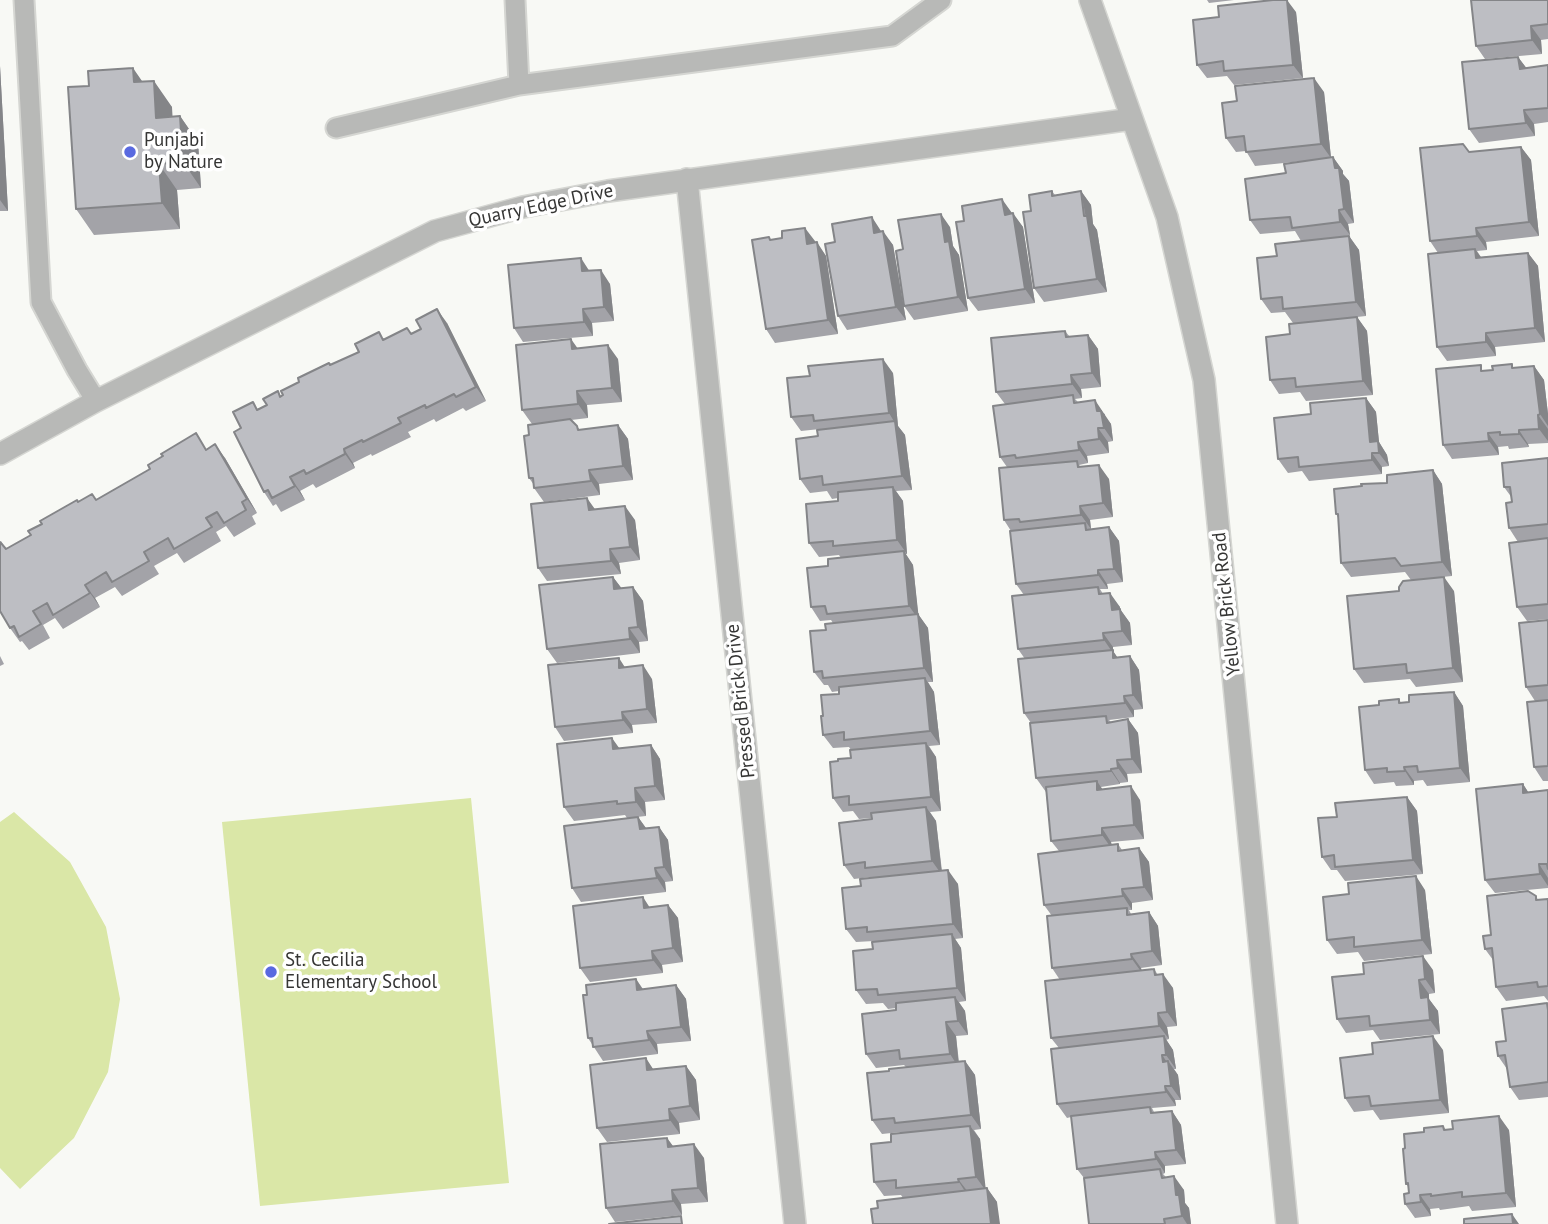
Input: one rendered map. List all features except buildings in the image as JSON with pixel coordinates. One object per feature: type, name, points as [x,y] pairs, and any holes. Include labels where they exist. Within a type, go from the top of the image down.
[{"type":"street","name":"Yellow Brick Road","points":[[1090,0],[1167,217],[1204,380],[1287,1224]]},
{"type":"street","name":"Quarry Edge Drive","points":[[0,454],[96,401],[435,231],[523,207],[608,191],[1132,119]]},
{"type":"street","name":"Pressed Brick Drive","points":[[687,179],[794,1224]]},
{"type":"lane","points":[[24,0],[41,302],[96,401]]},
{"type":"lane","points":[[515,0],[519,85]]},
{"type":"lane","points":[[336,128],[519,85],[892,36],[941,0]]},
{"type":"green space","points":[[471,798],[509,1183],[260,1206],[222,822]]},
{"type":"green space","points":[[14,812],[70,862],[106,927],[120,999],[108,1072],[74,1138],[20,1189],[0,1168],[0,822]]},
{"type":"place","name":"Punjabi by Nature","points":[[130,152]]},
{"type":"place","name":"St. Cecilia Elementary School","points":[[271,972]]}]
